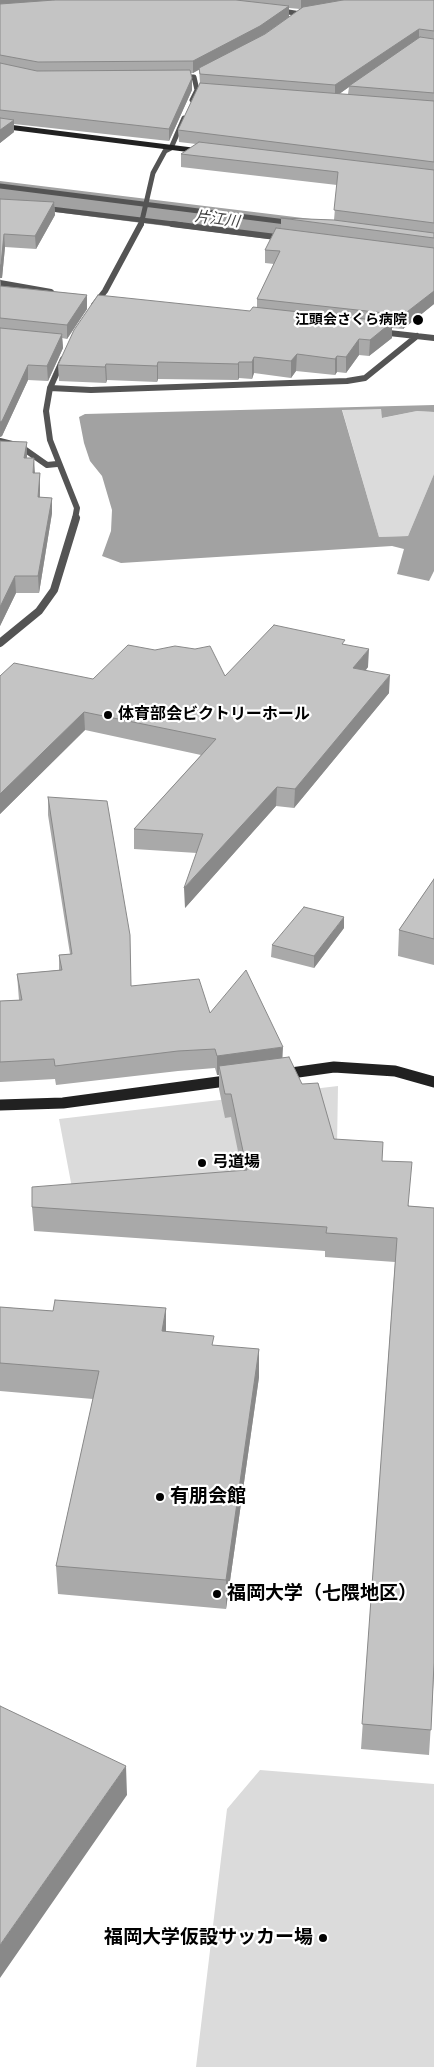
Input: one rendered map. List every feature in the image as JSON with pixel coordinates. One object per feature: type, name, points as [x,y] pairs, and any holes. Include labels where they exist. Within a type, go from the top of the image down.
[{"type":"street","points":[[273,10],[301,14],[311,12]]},
{"type":"street","points":[[294,19],[301,14]]},
{"type":"street","points":[[175,77],[194,77],[202,73]]},
{"type":"street","points":[[190,106],[197,90],[194,77]]},
{"type":"street","points":[[197,90],[207,90]]},
{"type":"street","points":[[88,315],[97,300],[106,291],[143,221],[148,205],[146,201],[153,173],[165,151],[170,148],[186,114]]},
{"type":"street","points":[[0,126],[210,152]]},
{"type":"street","points":[[0,186],[306,225]]},
{"type":"street","points":[[38,207],[289,238]]},
{"type":"street","points":[[0,283],[58,293]]},
{"type":"street","points":[[88,298],[107,301]]},
{"type":"street","points":[[368,330],[434,338]]},
{"type":"street","points":[[50,388],[91,390],[347,381],[365,378],[417,336]]},
{"type":"street","points":[[0,643],[39,611],[54,590],[66,559],[77,508],[57,464],[50,440],[46,411],[50,388],[66,353]]},
{"type":"street","points":[[0,440],[20,446],[47,465],[57,464]]},
{"type":"street","points":[[277,1074],[334,1067],[396,1071],[434,1082]]},
{"type":"street","points":[[0,1105],[63,1103],[249,1078]]},
{"type":"shaded area","points":[[434,405],[434,412],[417,411],[382,418],[381,409],[342,410],[379,537],[408,536],[434,474],[434,571],[429,581],[397,574],[404,549],[392,546],[121,563],[102,556],[111,531],[112,510],[102,476],[90,461],[84,443],[79,417],[85,414]]},
{"type":"shaded area","points":[[342,409],[381,409],[383,418],[417,411],[434,412],[434,474],[408,536],[379,537]]},
{"type":"shaded area","name":"弓道場","points":[[338,1086],[336,1207],[78,1220],[59,1119]]},
{"type":"shaded area","name":"福岡大学仮設サッカー場","points":[[260,1770],[434,1784],[434,2067],[196,2067],[227,1809]]},
{"type":"building","points":[[54,0],[236,0],[289,6],[260,26],[193,61],[38,62],[0,55],[0,4]]},
{"type":"building","points":[[343,0],[434,0],[434,31],[419,29],[335,85],[200,74],[199,68],[265,34],[303,7]]},
{"type":"building","points":[[420,37],[434,39],[434,93],[349,86]]},
{"type":"building","points":[[0,63],[37,71],[190,70],[192,78],[169,129],[0,110]]},
{"type":"building","points":[[200,83],[434,101],[434,162],[178,130]]},
{"type":"building","points":[[0,118],[14,120],[0,130]]},
{"type":"building","points":[[199,142],[434,170],[434,223],[334,210],[338,172],[181,154]]},
{"type":"building","points":[[0,199],[54,202],[35,236],[4,234],[1,265],[0,265]]},
{"type":"building","points":[[281,218],[334,220],[434,233],[434,238]]},
{"type":"building","points":[[276,228],[434,248],[434,291],[403,315],[257,299],[280,251],[265,250]]},
{"type":"building","points":[[0,286],[87,295],[67,325],[0,318]]},
{"type":"building","points":[[98,295],[250,311],[253,307],[392,322],[370,340],[359,339],[346,357],[337,356],[335,359],[297,354],[291,361],[254,357],[252,362],[239,362],[238,364],[158,362],[157,366],[106,364],[105,367],[58,365],[74,330]]},
{"type":"building","points":[[0,328],[62,334],[47,366],[28,365],[0,422]]},
{"type":"building","points":[[0,441],[27,442],[24,458],[34,458],[33,473],[40,473],[38,497],[52,498],[38,576],[15,576],[0,607]]},
{"type":"building","points":[[274,625],[345,640],[342,644],[369,649],[353,668],[390,675],[295,789],[277,787],[184,888],[203,834],[134,829],[216,739],[84,712],[0,794],[0,676],[14,663],[93,679],[128,645],[155,650],[175,646],[195,649],[210,646],[225,676]]},
{"type":"building","points":[[48,797],[107,801],[130,935],[131,986],[199,979],[210,1013],[246,970],[283,1047],[217,1056],[215,1049],[178,1051],[55,1066],[54,1059],[0,1062],[0,1001],[22,1000],[17,974],[62,970],[59,955],[72,954]]},
{"type":"building","points":[[434,879],[434,939],[399,930]]},
{"type":"building","points":[[304,907],[344,917],[314,956],[272,945]]},
{"type":"building","points":[[289,1057],[302,1084],[318,1083],[334,1139],[383,1142],[382,1161],[412,1162],[408,1206],[434,1208],[434,1663],[431,1730],[362,1724],[397,1238],[326,1233],[327,1227],[32,1207],[32,1187],[247,1170],[231,1094],[225,1094],[219,1066]]},
{"type":"building","name":"有朋会館","points":[[55,1300],[166,1308],[162,1331],[214,1336],[212,1345],[259,1349],[226,1580],[56,1566],[99,1371],[0,1363],[0,1307],[53,1311]]},
{"type":"building","points":[[0,1706],[126,1766],[0,1945]]},
{"type":"waterway","name":"片江川","points":[[0,193],[434,247]]},
{"type":"place","name":"江頭会さくら病院","points":[[418,320]]},
{"type":"place","name":"体育部会ビクトリーホール","points":[[108,715]]},
{"type":"place","name":"弓道場","points":[[202,1163]]},
{"type":"place","name":"有朋会館","points":[[160,1497]]},
{"type":"place","name":"福岡大学（七隈地区）","points":[[217,1594]]},
{"type":"place","name":"福岡大学仮設サッカー場","points":[[323,1938]]}]
